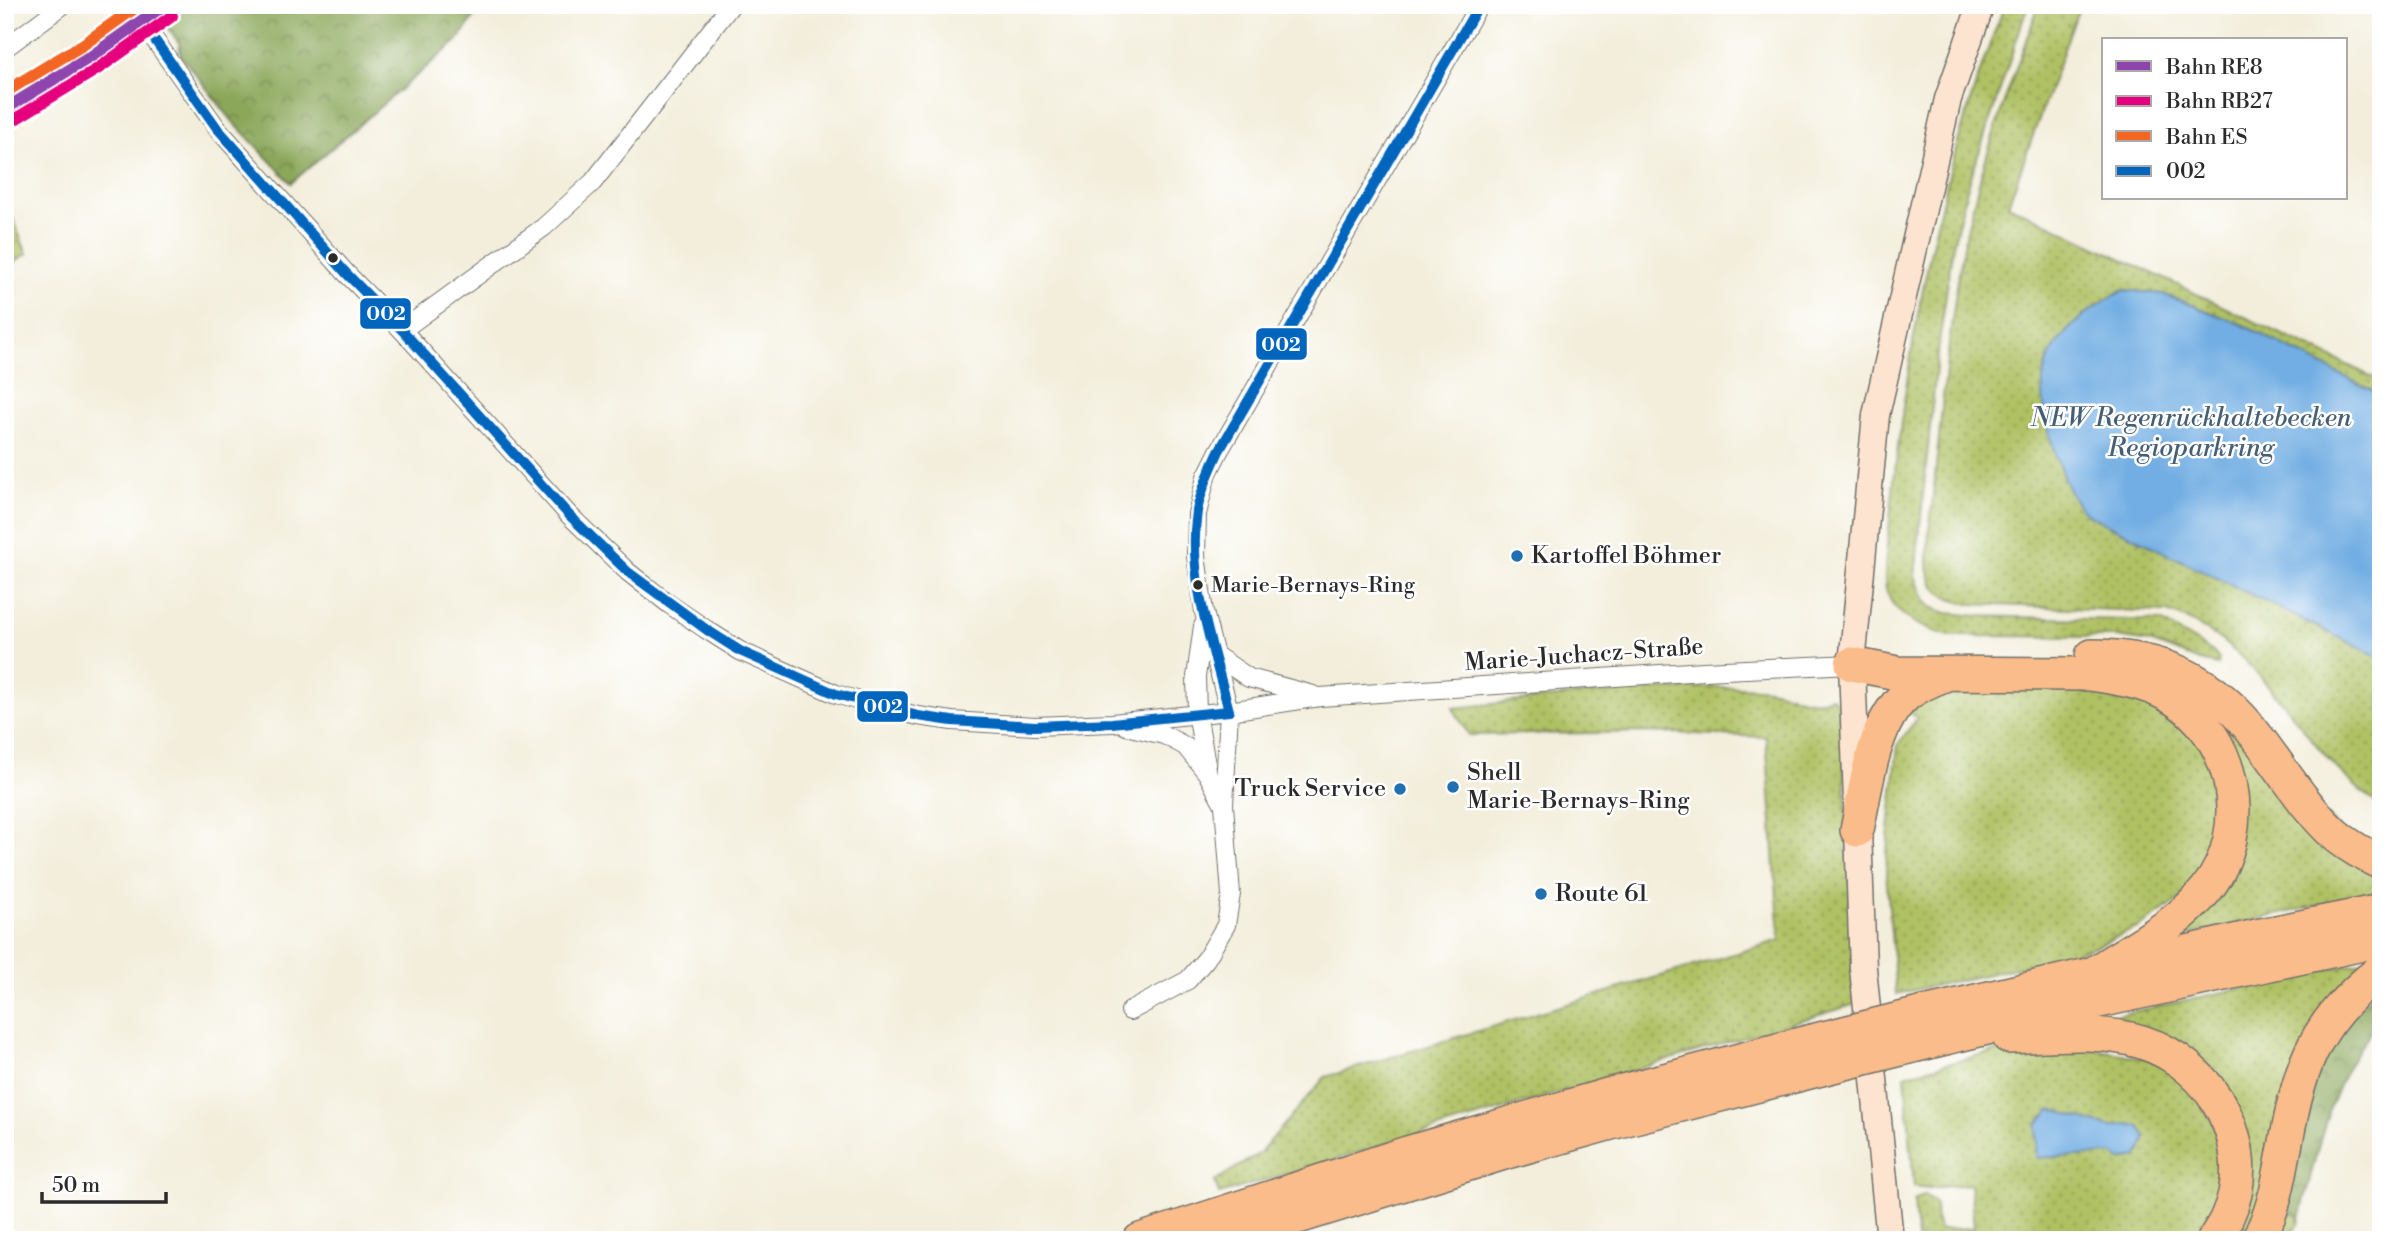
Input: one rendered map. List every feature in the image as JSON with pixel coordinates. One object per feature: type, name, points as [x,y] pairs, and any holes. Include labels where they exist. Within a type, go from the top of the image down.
[{"type":"highway","points":[[1852,664],[1898,656],[2096,656],[2142,659],[2177,670],[2210,688],[2234,709],[2326,825],[2355,849],[2381,863]]},
{"type":"highway","points":[[1852,664],[1897,673],[2091,674],[2120,678],[2168,695],[2189,710],[2209,732],[2223,758],[2232,790],[2234,819],[2230,843],[2220,868],[2206,890],[2190,907],[2094,973]]},
{"type":"highway","points":[[1857,830],[1882,729],[1891,714],[1906,695],[1953,672]]},
{"type":"highway","points":[[1140,1240],[1472,1134],[1817,1055],[1926,1027],[2094,973],[2381,911]]},
{"type":"highway","points":[[1926,1027],[2140,992],[2381,940]]},
{"type":"highway","points":[[2257,1240],[2273,1197],[2292,1108],[2308,1056],[2321,1032],[2339,1008],[2357,989],[2381,971]]},
{"type":"highway","points":[[1926,1027],[2042,1035],[2115,1036],[2165,1051],[2186,1065],[2205,1083],[2218,1101],[2229,1121],[2234,1141],[2238,1168],[2234,1194],[2228,1216],[2214,1240]]},
{"type":"highway","points":[[1224,1240],[1817,1055]]},
{"type":"main road","points":[[1890,1240],[1863,968],[1852,664],[1876,415],[1948,99],[1982,5]]},
{"type":"street","points":[[5,48],[62,5]]},
{"type":"street","name":"Marie-Juchacz-Straße","points":[[130,5],[217,128],[346,273],[402,330],[569,515],[628,572],[668,604],[740,651],[836,694],[918,716],[1035,726],[1112,723],[1229,711],[1320,697],[1704,671],[1852,664]]},
{"type":"street","points":[[402,330],[544,227],[593,182],[731,5]]},
{"type":"street","points":[[1130,1011],[1188,980],[1206,959],[1226,925],[1231,894],[1224,805],[1229,711],[1204,612],[1196,556],[1197,514],[1206,477],[1479,5]]},
{"type":"street","points":[[1204,612],[1196,677],[1197,713],[1209,775],[1224,805]]},
{"type":"street","name":"Marie-Juchacz-Straße","points":[[1215,655],[1249,678],[1320,697]]},
{"type":"street","name":"Marie-Juchacz-Straße","points":[[1112,723],[1164,735],[1185,746],[1209,775]]},
{"type":"green space","points":[[151,5],[483,5],[457,41],[291,183],[234,123],[181,56],[179,43]]},
{"type":"green space","points":[[2005,5],[2028,5],[1967,189],[1953,245],[1937,358],[1915,576],[1925,601],[1933,608],[1947,613],[2161,621],[2213,652],[2219,659],[2218,665],[2150,642],[2117,637],[1950,636],[1913,622],[1898,610],[1887,593],[1885,564],[1898,444],[1930,252],[1963,126]]},
{"type":"green space","points":[[2039,5],[2080,5],[2008,205],[2381,381],[2381,395],[2163,294],[2124,290],[2106,300],[2067,331],[2047,360],[2090,516],[2381,658],[2381,806],[2352,783],[2327,757],[2257,673],[2231,648],[2202,627],[2167,612],[1970,604],[1943,595],[1931,580],[1928,558],[1929,531],[1948,355],[1963,250],[1986,157]]},
{"type":"green space","points":[[5,200],[27,254],[5,267]]},
{"type":"green space","points":[[2050,683],[2155,699],[2188,724],[2210,757],[2223,809],[2197,888],[2139,927],[2093,947],[2044,962],[1896,994],[1886,872],[1898,744],[1917,718],[1905,707],[1940,685]]},
{"type":"green space","points":[[2195,683],[2381,870],[2381,891],[2159,942],[2214,895],[2219,734]]},
{"type":"green space","points":[[1713,687],[1759,688],[1803,699],[1832,697],[1835,700],[1842,720],[1856,1004],[1219,1194],[1215,1181],[1260,1153],[1325,1077],[1780,940],[1766,737],[1648,732],[1469,735],[1453,708],[1586,694]]},
{"type":"green space","points":[[2381,958],[2249,1240],[2224,1240],[2237,1216],[2213,1083],[2080,1023]]},
{"type":"green space","points":[[2381,985],[2381,1022],[2364,1041],[2338,1089],[2319,1144],[2299,1223],[2299,1216],[2290,1211],[2279,1219],[2311,1084],[2344,1024]]},
{"type":"green space","points":[[2067,1044],[2159,1061],[2195,1087],[2227,1149],[2225,1199],[2204,1240],[1917,1240],[1914,1200],[1924,1195],[1934,1201],[1939,1230],[1974,1228],[1970,1184],[1929,1188],[1914,1186],[1905,1075],[1991,1052]]},
{"type":"green space","points":[[2290,1211],[2299,1216],[2299,1223],[2288,1240],[2268,1240],[2279,1219]]},
{"type":"water","name":"NEW Regenrückhaltebecken Regioparkring","points":[[2124,290],[2163,294],[2241,324],[2381,395],[2381,658],[2090,516],[2078,505],[2063,476],[2050,436],[2045,415],[2043,377],[2053,350],[2069,328],[2101,303]]},
{"type":"water","points":[[2051,1109],[2111,1127],[2127,1124],[2139,1126],[2146,1138],[2138,1157],[2120,1160],[2113,1154],[2036,1158],[2037,1124]]},
{"type":"rail line","name":"ES","points":[[5,92],[84,44],[139,5]]},
{"type":"rail line","name":"RE8","points":[[5,109],[92,56],[164,5]]},
{"type":"rail line","name":"RB27","points":[[12,121],[99,68],[172,16]]},
{"type":"transit line","name":"002","points":[[130,5],[217,128],[346,273],[402,330],[569,515],[628,572],[707,630],[740,651],[836,694],[918,716],[1035,726],[1112,723],[1229,711]]},
{"type":"transit line","name":"002","points":[[1229,711],[1203,612],[1196,562],[1197,511],[1203,488],[1219,451],[1479,5]]},
{"type":"place","name":"Kartoffel Böhmer","points":[[1517,556]]},
{"type":"place","name":"Marie-Bernays-Ring","points":[[1198,585]]},
{"type":"place","name":"Shell Marie-Bernays-Ring","points":[[1453,787]]},
{"type":"place","name":"Truck Service","points":[[1400,789]]},
{"type":"place","name":"Route 61","points":[[1541,894]]}]
